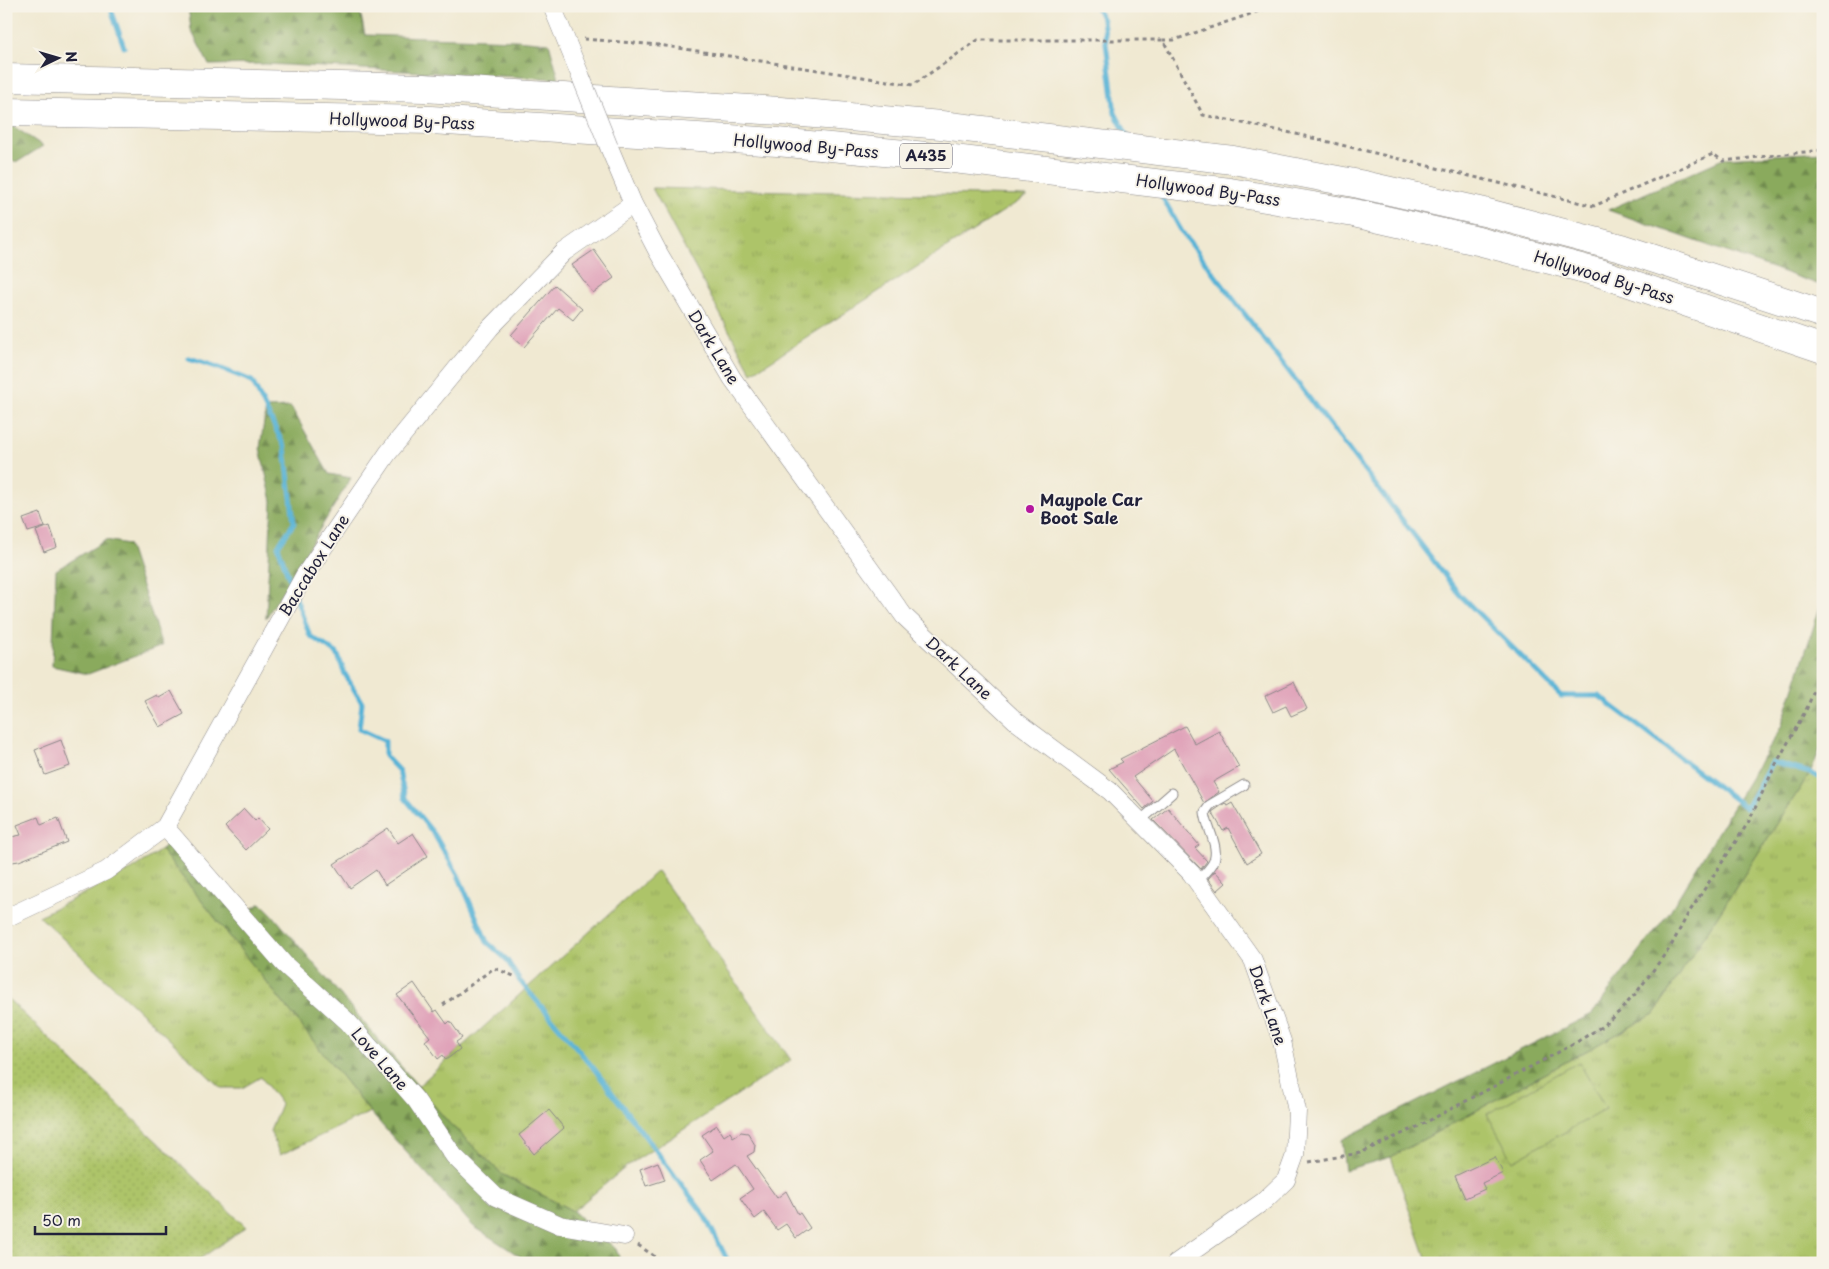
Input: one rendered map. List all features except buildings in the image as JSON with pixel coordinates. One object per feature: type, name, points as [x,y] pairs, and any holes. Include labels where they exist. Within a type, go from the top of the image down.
[{"type":"highway","name":"Hollywood By-Pass","points":[[6,78],[424,88],[760,110],[941,125],[1213,158],[1359,184],[1484,212],[1621,248],[1823,314]]},
{"type":"highway","name":"Hollywood By-Pass","points":[[6,112],[431,120],[777,142],[937,157],[1230,192],[1354,213],[1478,241],[1600,272],[1823,348]]},
{"type":"street","name":"Dark Lane","points":[[552,6],[633,204],[658,252],[732,378],[904,616],[1017,722],[1110,791],[1192,873],[1253,960],[1282,1041],[1297,1110],[1296,1155],[1286,1180],[1264,1201],[1176,1263]]},
{"type":"street","name":"Baccabox Lane","points":[[6,918],[106,871],[166,827],[304,576],[388,453],[490,328],[564,252],[633,204]]},
{"type":"street","name":"Love Lane","points":[[166,827],[284,964],[348,1022],[416,1100],[454,1156],[496,1197],[560,1225],[624,1236]]},
{"type":"lane","points":[[1198,882],[1213,863],[1215,854],[1205,812],[1210,805],[1244,785]]},
{"type":"lane","points":[[1140,821],[1172,793]]},
{"type":"path","points":[[564,38],[658,45],[913,85],[978,40],[1174,40],[1274,6]]},
{"type":"path","points":[[1163,40],[1203,115],[1296,134],[1594,206],[1713,154],[1723,162],[1823,150]]},
{"type":"path","points":[[1296,1155],[1308,1162],[1360,1153],[1417,1127],[1572,1045],[1601,1027],[1618,1012],[1637,992],[1671,946],[1688,914],[1748,823],[1775,766],[1807,708],[1823,670]]},
{"type":"path","points":[[443,1005],[494,968],[514,976]]},
{"type":"path","points":[[624,1236],[664,1263]]},
{"type":"green space","points":[[188,6],[359,6],[365,35],[516,40],[549,43],[559,79],[266,64],[209,65],[191,30]]},
{"type":"green space","points":[[6,126],[13,126],[43,146],[19,161],[6,162]]},
{"type":"green space","points":[[1823,152],[1823,286],[1608,210],[1725,158]]},
{"type":"green space","points":[[652,188],[1027,196],[752,373]]},
{"type":"green space","points":[[291,407],[329,474],[351,478],[266,618],[272,501],[260,448],[266,408]]},
{"type":"green space","points":[[106,540],[128,544],[162,646],[88,674],[52,666],[56,570]]},
{"type":"green space","points":[[1823,598],[1823,743],[1810,773],[1654,1014],[1391,1157],[1345,1170],[1341,1140],[1592,1014],[1670,911],[1781,727]]},
{"type":"green space","points":[[1810,773],[1823,779],[1823,1263],[1428,1263],[1391,1157],[1654,1014]]},
{"type":"green space","points":[[173,836],[241,915],[261,903],[271,913],[449,1123],[503,1175],[573,1211],[616,1249],[621,1263],[530,1263],[473,1226],[370,1112],[161,850]]},
{"type":"green space","points":[[161,850],[370,1112],[280,1155],[270,1131],[281,1104],[261,1077],[242,1088],[221,1088],[39,916],[133,869]]},
{"type":"green space","points":[[657,871],[791,1060],[627,1166],[573,1211],[503,1175],[449,1123],[417,1087]]},
{"type":"green space","points":[[6,997],[246,1227],[194,1263],[6,1263]]},
{"type":"green space","points":[[1579,1062],[1606,1109],[1513,1161],[1487,1114]]},
{"type":"waterway","points":[[110,6],[124,47]]},
{"type":"waterway","points":[[1096,6],[1103,20],[1115,113],[1128,137]]},
{"type":"waterway","points":[[1160,193],[1182,232],[1459,594],[1561,696],[1599,696],[1746,808],[1772,762],[1810,773],[1823,779]]},
{"type":"waterway","points":[[189,358],[252,381],[285,448],[294,523],[278,546],[292,587]]},
{"type":"waterway","points":[[296,598],[310,636],[337,653],[345,674],[362,703],[359,729],[385,741],[385,756],[399,771],[405,798],[434,834],[458,875],[487,942],[507,960],[519,980],[592,1066],[703,1213],[729,1263]]},
{"type":"place","name":"Maypole Car Boot Sale","points":[[1030,509]]}]
